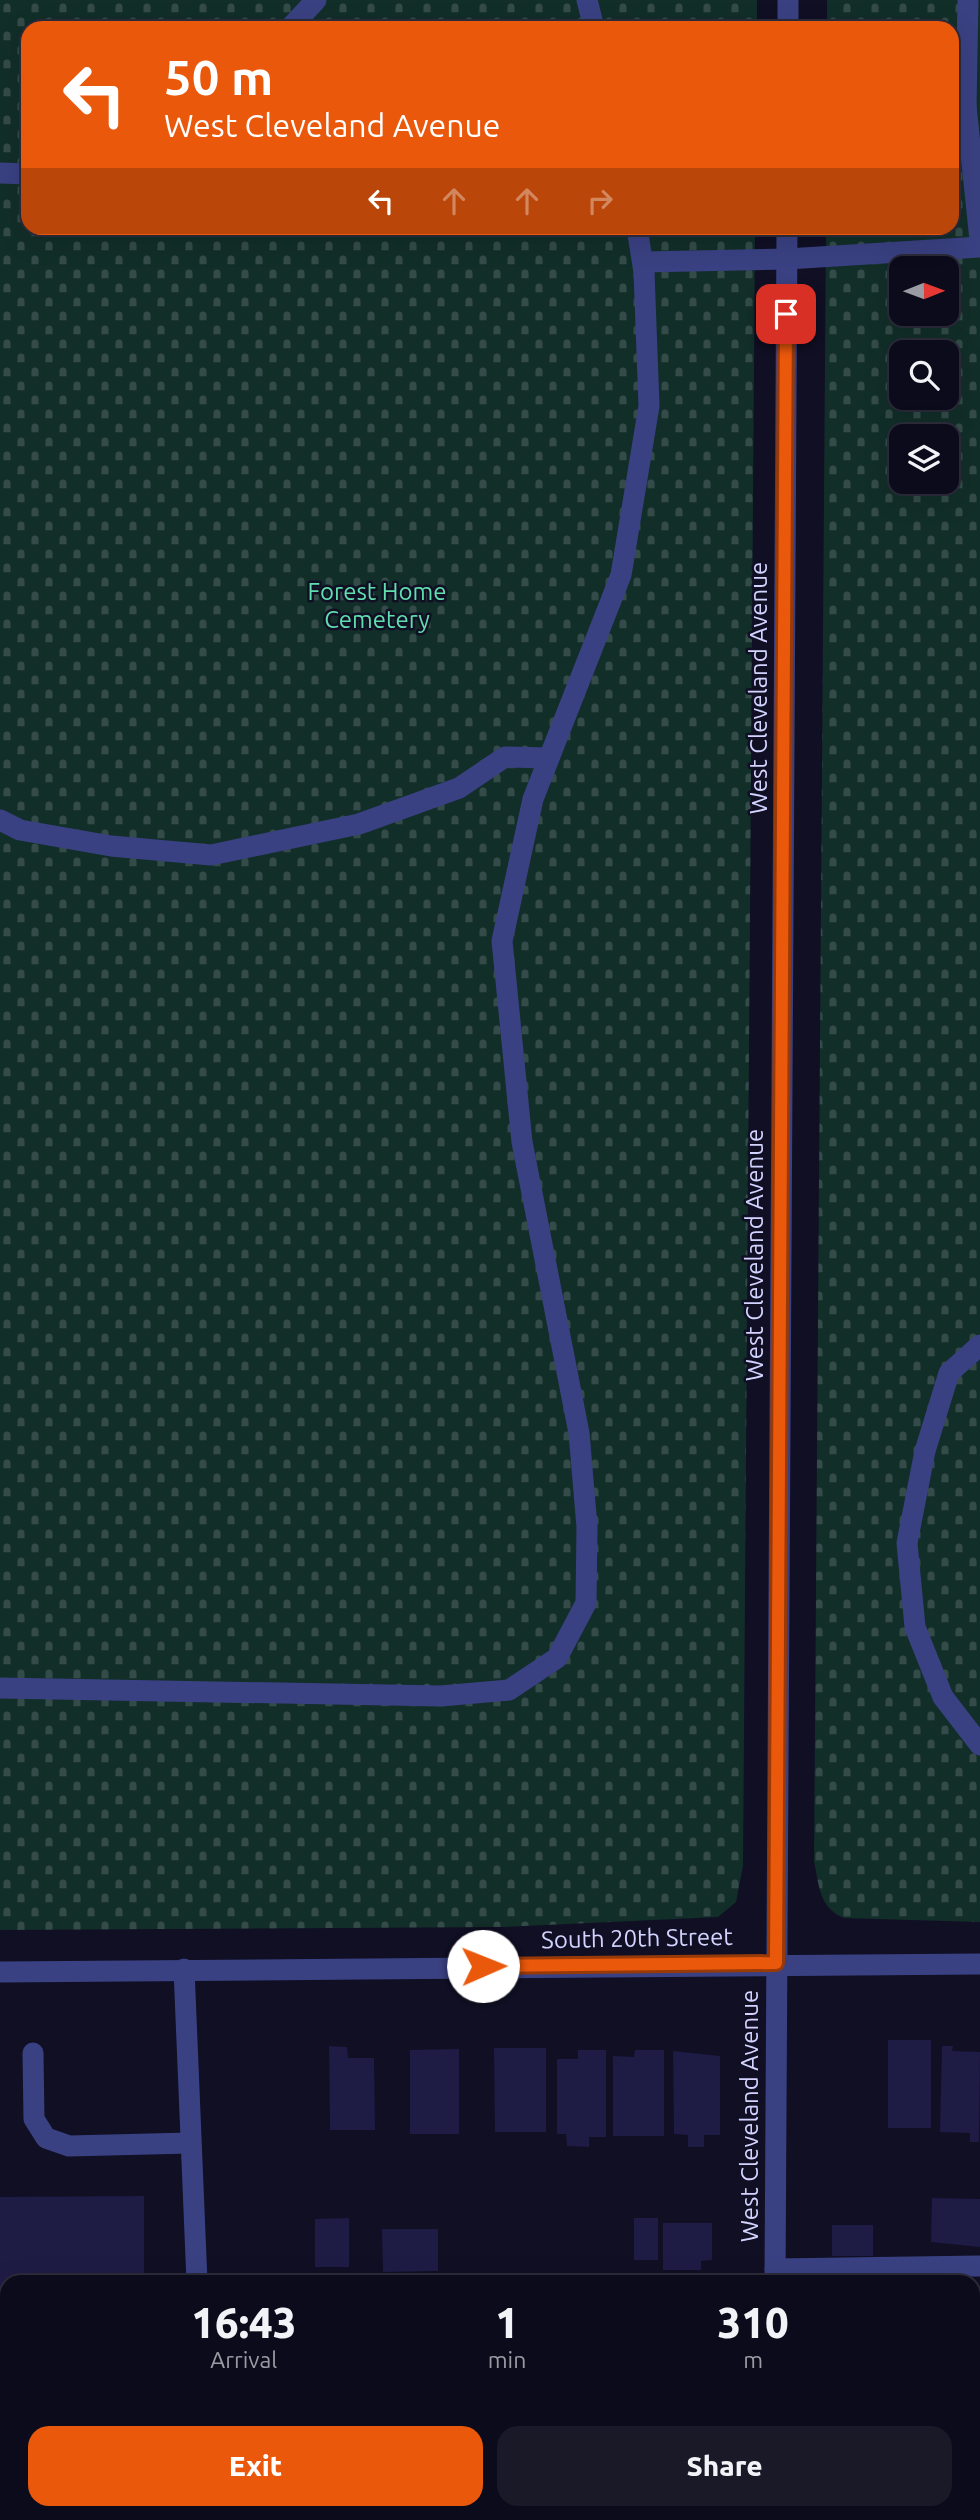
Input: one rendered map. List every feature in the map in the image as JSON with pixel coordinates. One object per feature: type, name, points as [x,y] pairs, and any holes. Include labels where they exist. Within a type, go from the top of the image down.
[{"type":"street","points":[[296,21],[316,0]]},
{"type":"street","points":[[587,0],[592,21]]},
{"type":"street","points":[[788,0],[788,21]]},
{"type":"street","points":[[968,0],[966,106],[980,240]]},
{"type":"street","points":[[0,173],[21,174]]},
{"type":"street","points":[[0,1688],[441,1696],[509,1690],[557,1658],[586,1603],[587,1527],[579,1433],[523,1142],[502,941],[533,799],[621,575],[649,406],[643,262],[638,235]]},
{"type":"street","name":"West Cleveland Avenue","points":[[775,2275],[787,235]]},
{"type":"street","points":[[643,262],[787,259],[980,247]]},
{"type":"street","points":[[0,820],[20,830],[111,846],[211,855],[359,824],[459,788],[505,757],[549,758]]},
{"type":"street","points":[[980,1345],[949,1373],[925,1451],[907,1543],[915,1627],[943,1697],[980,1745]]},
{"type":"street","name":"South 20th Street","points":[[0,1972],[776,1963],[980,1964]]},
{"type":"street","points":[[184,1969],[197,2275]]},
{"type":"street","points":[[33,2053],[34,2119],[46,2138],[69,2146],[190,2143]]},
{"type":"street","points":[[775,2275],[980,2266]]},
{"type":"green space","name":"Forest Home Cemetery","points":[[0,0],[757,0],[757,21],[21,21],[21,235],[755,235],[743,1866],[736,1902],[718,1917],[503,1927],[0,1930]]},
{"type":"green space","points":[[827,0],[980,0],[980,1922],[844,1918],[829,1908],[819,1887],[814,1861],[826,235],[959,235],[959,21],[827,21]]},
{"type":"building","points":[[888,2040],[931,2040],[931,2128],[888,2128]]},
{"type":"building","points":[[329,2046],[347,2047],[348,2058],[374,2058],[375,2130],[330,2130]]},
{"type":"building","points":[[942,2046],[953,2046],[952,2051],[980,2052],[979,2142],[970,2142],[970,2133],[940,2132]]},
{"type":"building","points":[[494,2048],[546,2048],[546,2132],[495,2132]]},
{"type":"building","points":[[459,2049],[459,2134],[410,2134],[410,2050]]},
{"type":"building","points":[[578,2050],[606,2050],[606,2137],[589,2137],[589,2147],[567,2146],[566,2134],[557,2134],[557,2059],[578,2059]]},
{"type":"building","points":[[635,2050],[664,2050],[664,2136],[613,2136],[613,2056],[634,2057]]},
{"type":"building","points":[[673,2051],[720,2056],[720,2135],[704,2135],[704,2147],[688,2147],[688,2135],[674,2134]]},
{"type":"building","points":[[144,2196],[144,2275],[0,2275],[0,2197]]},
{"type":"building","points":[[932,2198],[980,2199],[980,2247],[931,2242]]},
{"type":"building","points":[[349,2218],[349,2267],[315,2267],[315,2219]]},
{"type":"building","points":[[634,2218],[658,2218],[658,2260],[634,2260]]},
{"type":"building","points":[[663,2223],[712,2223],[712,2260],[701,2261],[701,2270],[663,2270]]},
{"type":"building","points":[[832,2225],[873,2225],[873,2256],[832,2256]]},
{"type":"building","points":[[382,2229],[438,2229],[438,2271],[383,2272]]},
{"type":"route","points":[[483,1966],[776,1963],[786,314]]}]
